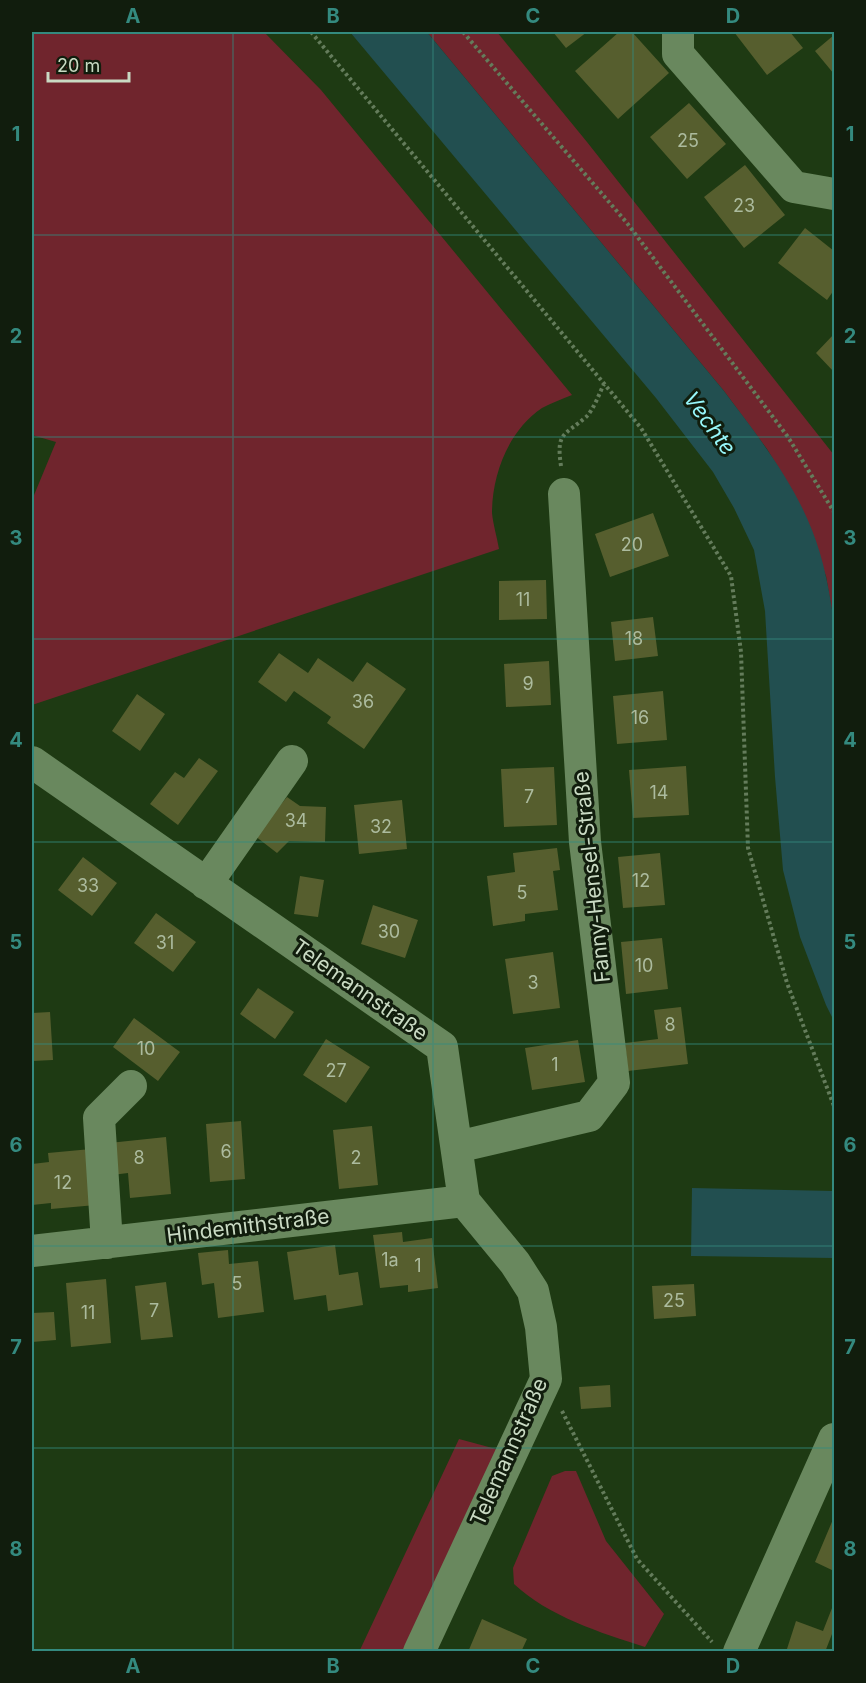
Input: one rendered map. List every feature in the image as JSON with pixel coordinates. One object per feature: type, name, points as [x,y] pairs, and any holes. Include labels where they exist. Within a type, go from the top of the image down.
[{"type":"street","points":[[678,32],[678,54],[794,188],[834,194]]},
{"type":"street","name":"Fanny-Hensel-Straße","points":[[457,1147],[589,1116],[614,1083],[585,842],[564,494]]},
{"type":"street","points":[[206,884],[292,761]]},
{"type":"street","name":"Telemannstraße","points":[[32,762],[442,1047],[464,1202],[515,1263],[533,1291],[541,1327],[546,1379],[419,1652]]},
{"type":"street","points":[[107,1243],[99,1118],[131,1086]]},
{"type":"street","name":"Hindemithstraße","points":[[32,1251],[464,1202]]},
{"type":"street","points":[[726,1647],[834,1439]]},
{"type":"path","points":[[311,32],[641,428],[731,576],[741,652],[748,848],[787,983],[834,1106]]},
{"type":"path","points":[[463,32],[627,223],[788,437],[834,512]]},
{"type":"path","points":[[564,494],[559,446],[563,435],[587,416],[604,384]]},
{"type":"path","points":[[546,1379],[637,1559],[726,1647]]},
{"type":"shaded area","points":[[32,32],[264,32],[321,90],[572,395],[542,408],[530,417],[520,428],[505,454],[495,483],[492,513],[499,549],[32,705],[32,500],[56,442],[32,435]]},
{"type":"shaded area","points":[[427,32],[497,32],[587,142],[834,455],[834,624],[826,576],[792,490],[767,449],[724,391]]},
{"type":"shaded area","points":[[459,1439],[511,1453],[419,1651],[359,1652]]},
{"type":"shaded area","points":[[565,1471],[576,1471],[606,1541],[664,1614],[645,1647],[593,1629],[559,1614],[514,1584],[513,1568],[552,1476]]},
{"type":"water","name":"Vechte","points":[[350,32],[427,32],[724,391],[773,458],[804,511],[823,565],[834,624],[834,1021],[800,937],[783,870],[765,611],[754,550],[734,508],[713,472],[656,398]]},
{"type":"water","points":[[692,1188],[834,1191],[834,1258],[691,1256]]},
{"type":"building","points":[[553,32],[587,32],[566,48]]},
{"type":"building","points":[[619,32],[632,32],[669,73],[618,119],[575,71]]},
{"type":"building","points":[[734,32],[790,32],[803,48],[767,75]]},
{"type":"building","points":[[834,35],[834,74],[815,51]]},
{"type":"building","points":[[689,103],[726,144],[687,179],[650,137]]},
{"type":"building","points":[[745,165],[785,215],[744,248],[704,197]]},
{"type":"building","points":[[805,228],[834,251],[834,290],[827,300],[778,263]]},
{"type":"building","points":[[834,334],[834,372],[816,353]]},
{"type":"building","points":[[653,513],[669,556],[610,577],[595,534]]},
{"type":"building","points":[[546,580],[547,619],[499,620],[499,581]]},
{"type":"building","points":[[653,617],[658,656],[615,661],[611,622]]},
{"type":"building","points":[[279,653],[308,673],[318,658],[353,682],[367,662],[406,689],[364,749],[327,723],[331,717],[294,691],[286,702],[258,682]]},
{"type":"building","points":[[549,661],[551,705],[506,707],[504,664]]},
{"type":"building","points":[[663,691],[667,740],[617,744],[613,696]]},
{"type":"building","points":[[137,694],[165,714],[140,751],[112,731]]},
{"type":"building","points":[[199,758],[218,771],[178,825],[150,804],[175,772],[184,778]]},
{"type":"building","points":[[686,766],[689,815],[633,818],[629,770]]},
{"type":"building","points":[[554,767],[557,825],[504,827],[501,769]]},
{"type":"building","points":[[287,797],[300,806],[326,807],[325,842],[289,841],[277,853],[255,836]]},
{"type":"building","points":[[402,800],[407,849],[359,854],[354,805]]},
{"type":"building","points":[[557,848],[560,870],[553,871],[558,910],[525,914],[525,921],[493,926],[487,876],[515,872],[513,853]]},
{"type":"building","points":[[660,853],[665,905],[623,908],[618,857]]},
{"type":"building","points":[[83,857],[117,883],[92,916],[58,890]]},
{"type":"building","points":[[300,876],[324,880],[318,917],[294,914]]},
{"type":"building","points":[[373,905],[418,920],[405,958],[361,944]]},
{"type":"building","points":[[156,913],[196,942],[173,972],[134,943]]},
{"type":"building","points":[[662,938],[668,989],[626,994],[621,942]]},
{"type":"building","points":[[553,952],[560,1008],[513,1014],[505,959]]},
{"type":"building","points":[[258,988],[294,1012],[275,1039],[240,1014]]},
{"type":"building","points":[[681,1007],[688,1064],[628,1071],[625,1043],[658,1039],[654,1010]]},
{"type":"building","points":[[50,1012],[53,1060],[32,1061],[32,1013]]},
{"type":"building","points":[[134,1018],[180,1052],[158,1081],[113,1047]]},
{"type":"building","points":[[326,1039],[370,1067],[346,1103],[303,1075]]},
{"type":"building","points":[[578,1040],[585,1082],[532,1090],[525,1048]]},
{"type":"building","points":[[241,1121],[245,1179],[210,1182],[206,1124]]},
{"type":"building","points":[[372,1126],[378,1185],[339,1189],[333,1130]]},
{"type":"building","points":[[166,1137],[171,1194],[130,1198],[128,1173],[112,1175],[109,1143]]},
{"type":"building","points":[[91,1149],[96,1205],[51,1209],[51,1203],[32,1205],[32,1164],[49,1162],[48,1153]]},
{"type":"building","points":[[402,1232],[403,1242],[432,1238],[438,1288],[408,1292],[408,1285],[380,1288],[373,1235]]},
{"type":"building","points":[[335,1245],[339,1275],[358,1272],[363,1305],[328,1311],[326,1295],[294,1300],[287,1252]]},
{"type":"building","points":[[228,1250],[229,1264],[258,1261],[264,1312],[218,1318],[214,1283],[202,1285],[198,1253]]},
{"type":"building","points":[[106,1279],[111,1343],[71,1347],[66,1283]]},
{"type":"building","points":[[166,1282],[173,1337],[141,1340],[135,1286]]},
{"type":"building","points":[[694,1284],[696,1316],[654,1319],[652,1286]]},
{"type":"building","points":[[54,1312],[56,1340],[32,1342],[32,1313]]},
{"type":"building","points":[[610,1385],[611,1407],[581,1409],[579,1387]]},
{"type":"building","points":[[834,1517],[834,1571],[815,1562]]},
{"type":"building","points":[[834,1603],[834,1636],[832,1634],[825,1652],[786,1652],[796,1621],[823,1631]]},
{"type":"building","points":[[482,1619],[527,1639],[521,1652],[468,1652]]}]
